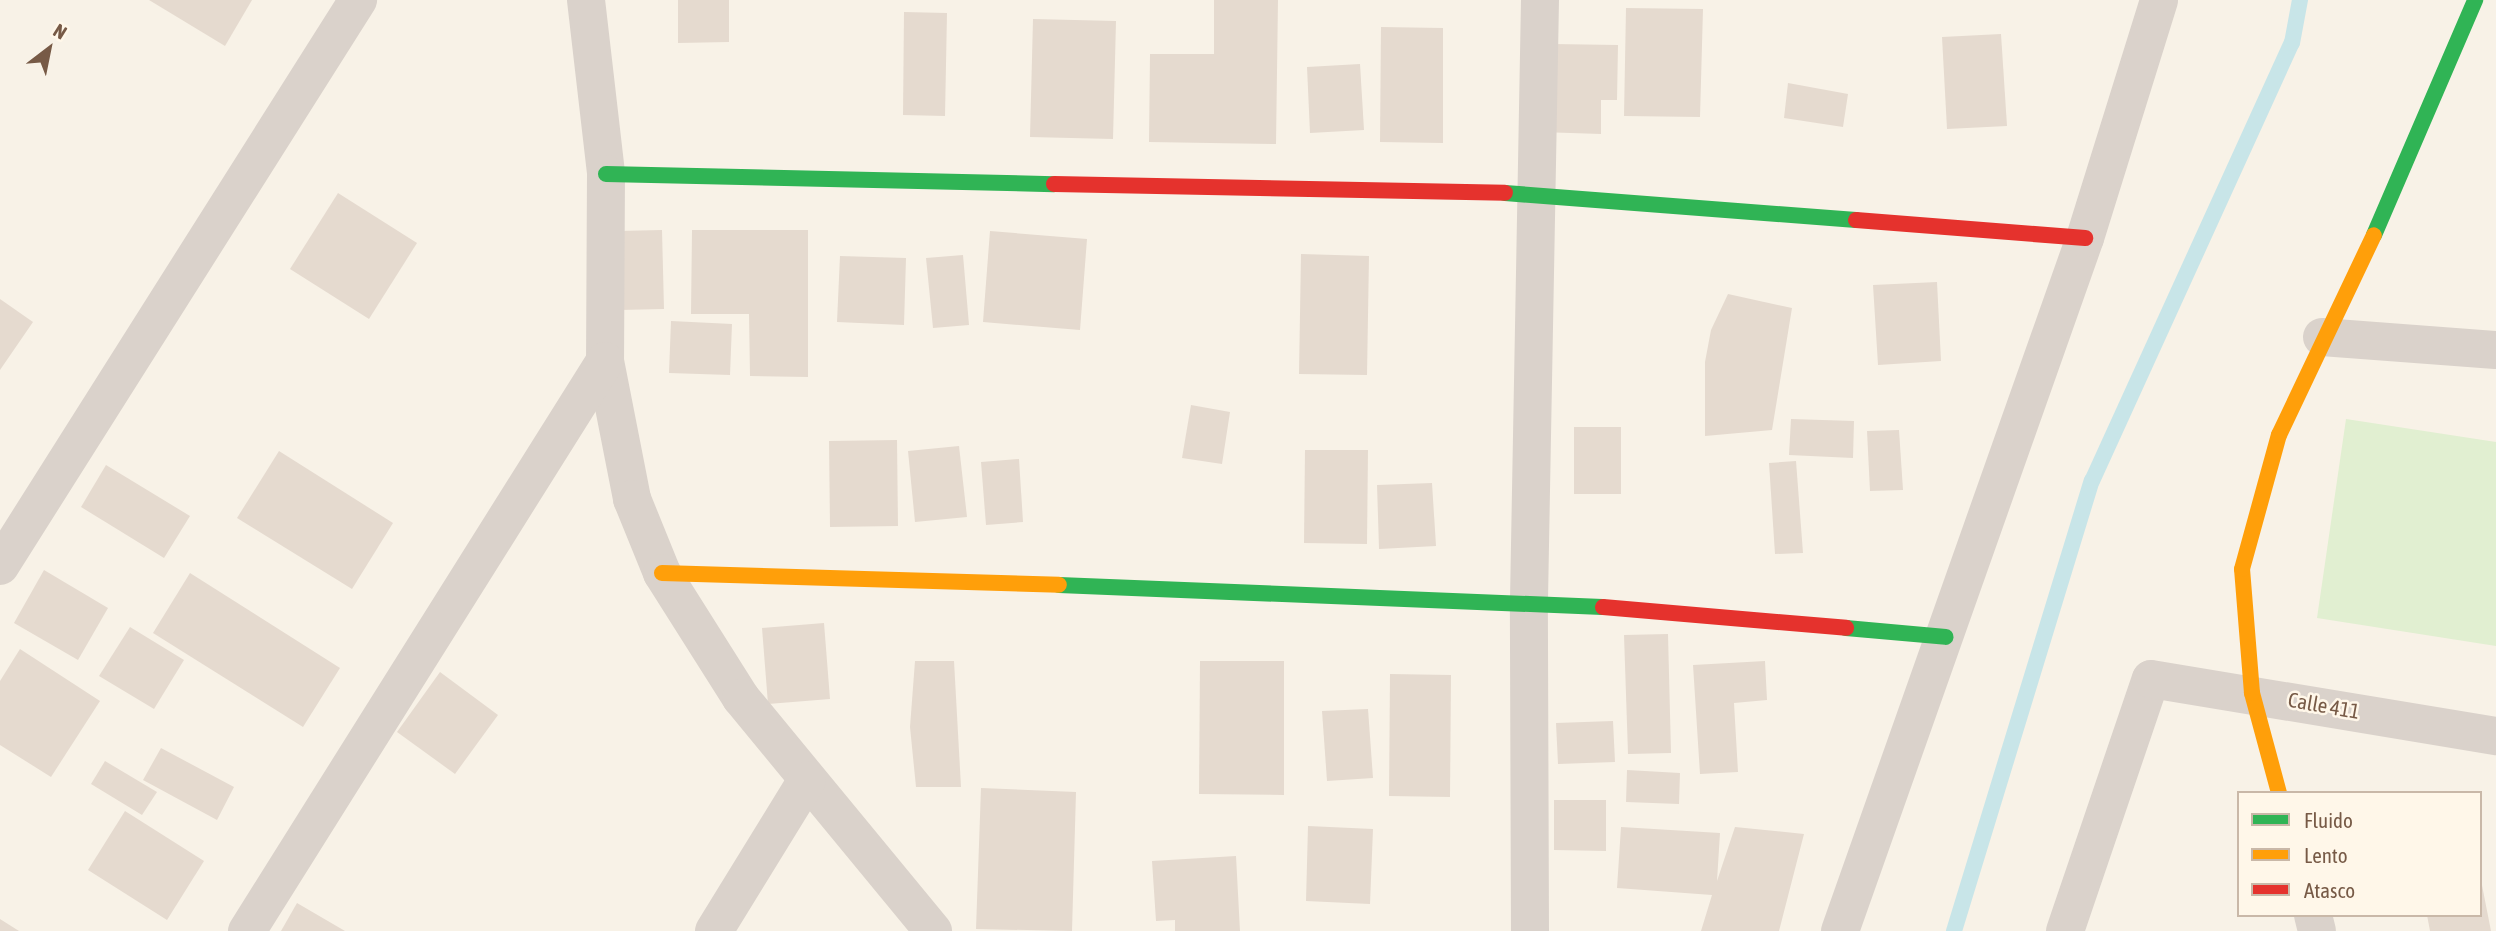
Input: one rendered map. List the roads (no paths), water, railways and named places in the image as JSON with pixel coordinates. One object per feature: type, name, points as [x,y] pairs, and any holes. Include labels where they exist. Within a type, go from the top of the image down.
[{"type":"street","points":[[0,566],[358,0]]},
{"type":"street","points":[[586,0],[606,174],[605,361],[632,499],[662,573],[741,698],[933,931]]},
{"type":"street","points":[[1530,931],[1529,600],[1540,0]]},
{"type":"street","points":[[1840,931],[2085,238],[2159,0]]},
{"type":"street","points":[[2278,791],[2252,692],[2242,569],[2279,435],[2322,337],[2361,264],[2475,0]]},
{"type":"street","points":[[606,174],[1538,194],[2085,238]]},
{"type":"street","points":[[2322,337],[2496,350]]},
{"type":"street","points":[[247,931],[605,361]]},
{"type":"street","points":[[662,573],[1529,600],[1946,636]]},
{"type":"street","name":"Calle 411","points":[[2065,931],[2151,679],[2252,692],[2496,736]]},
{"type":"street","points":[[714,931],[807,780]]},
{"type":"waterway","points":[[1954,931],[2092,481],[2292,43],[2300,0]]}]
